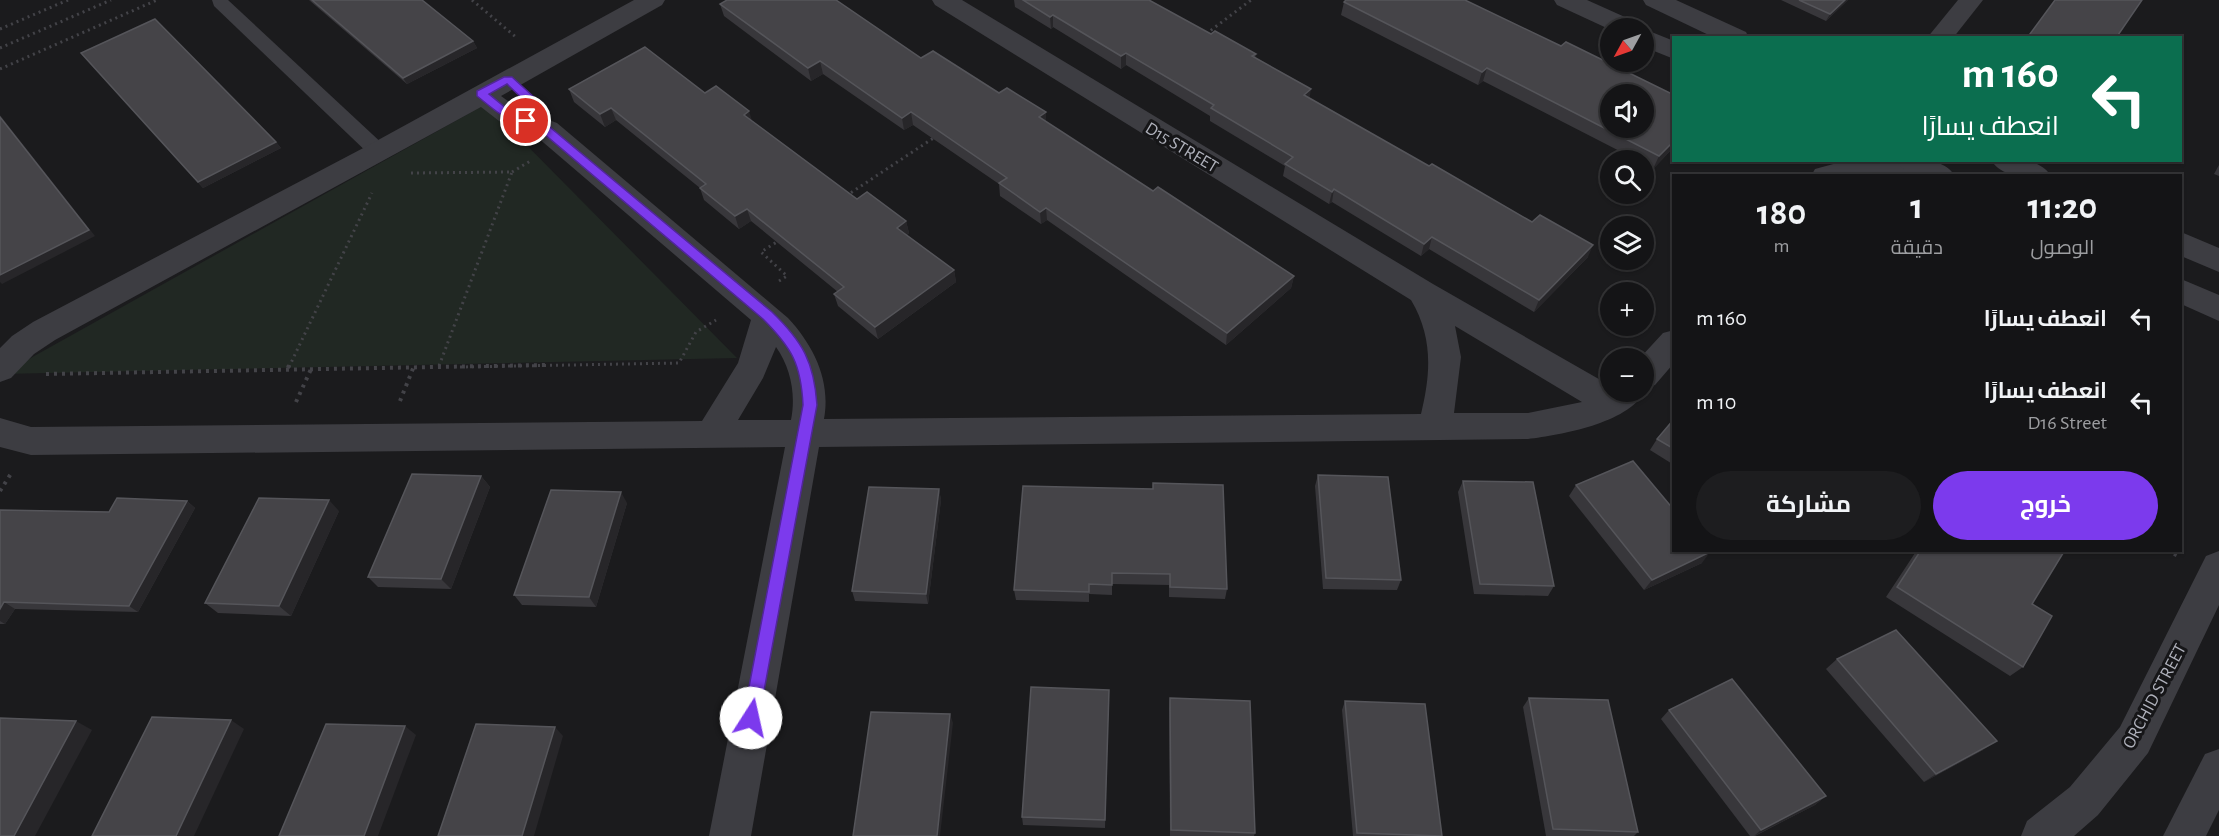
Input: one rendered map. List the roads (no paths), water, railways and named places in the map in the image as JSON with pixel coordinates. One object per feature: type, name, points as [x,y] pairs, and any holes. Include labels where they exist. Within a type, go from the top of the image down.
[{"type":"street","points":[[0,369],[23,345],[44,331],[380,152],[653,0]]},
{"type":"street","name":"D15 STREET","points":[[944,0],[1422,292],[1600,387]]},
{"type":"street","points":[[1566,0],[1605,18]]},
{"type":"street","points":[[1655,0],[1733,36]]},
{"type":"street","points":[[1941,36],[1971,0]]},
{"type":"street","points":[[1654,42],[1672,50]]},
{"type":"street","points":[[508,79],[532,102],[547,130]]},
{"type":"street","points":[[481,94],[510,115],[547,130],[758,308],[785,333],[800,354],[806,370],[810,405],[806,433],[784,531],[730,836]]},
{"type":"street","points":[[2010,162],[2033,174]]},
{"type":"street","points":[[1834,174],[1870,165],[1922,167]]},
{"type":"street","points":[[2182,243],[2219,261]]},
{"type":"street","points":[[2182,290],[2219,309]]},
{"type":"street","name":"D15 STREET","points":[[1422,292],[1436,313],[1447,360],[1436,426]]},
{"type":"street","points":[[711,434],[750,374],[766,334],[758,308]]},
{"type":"street","points":[[1654,365],[1672,344]]},
{"type":"street","points":[[0,432],[14,438],[31,441],[1551,424],[1593,412],[1610,402]]},
{"type":"street","name":"ORCHID STREET","points":[[2042,836],[2084,801],[2134,740],[2219,567]]},
{"type":"street","points":[[2184,836],[2219,768]]},
{"type":"lane","points":[[220,2],[380,152]]}]
